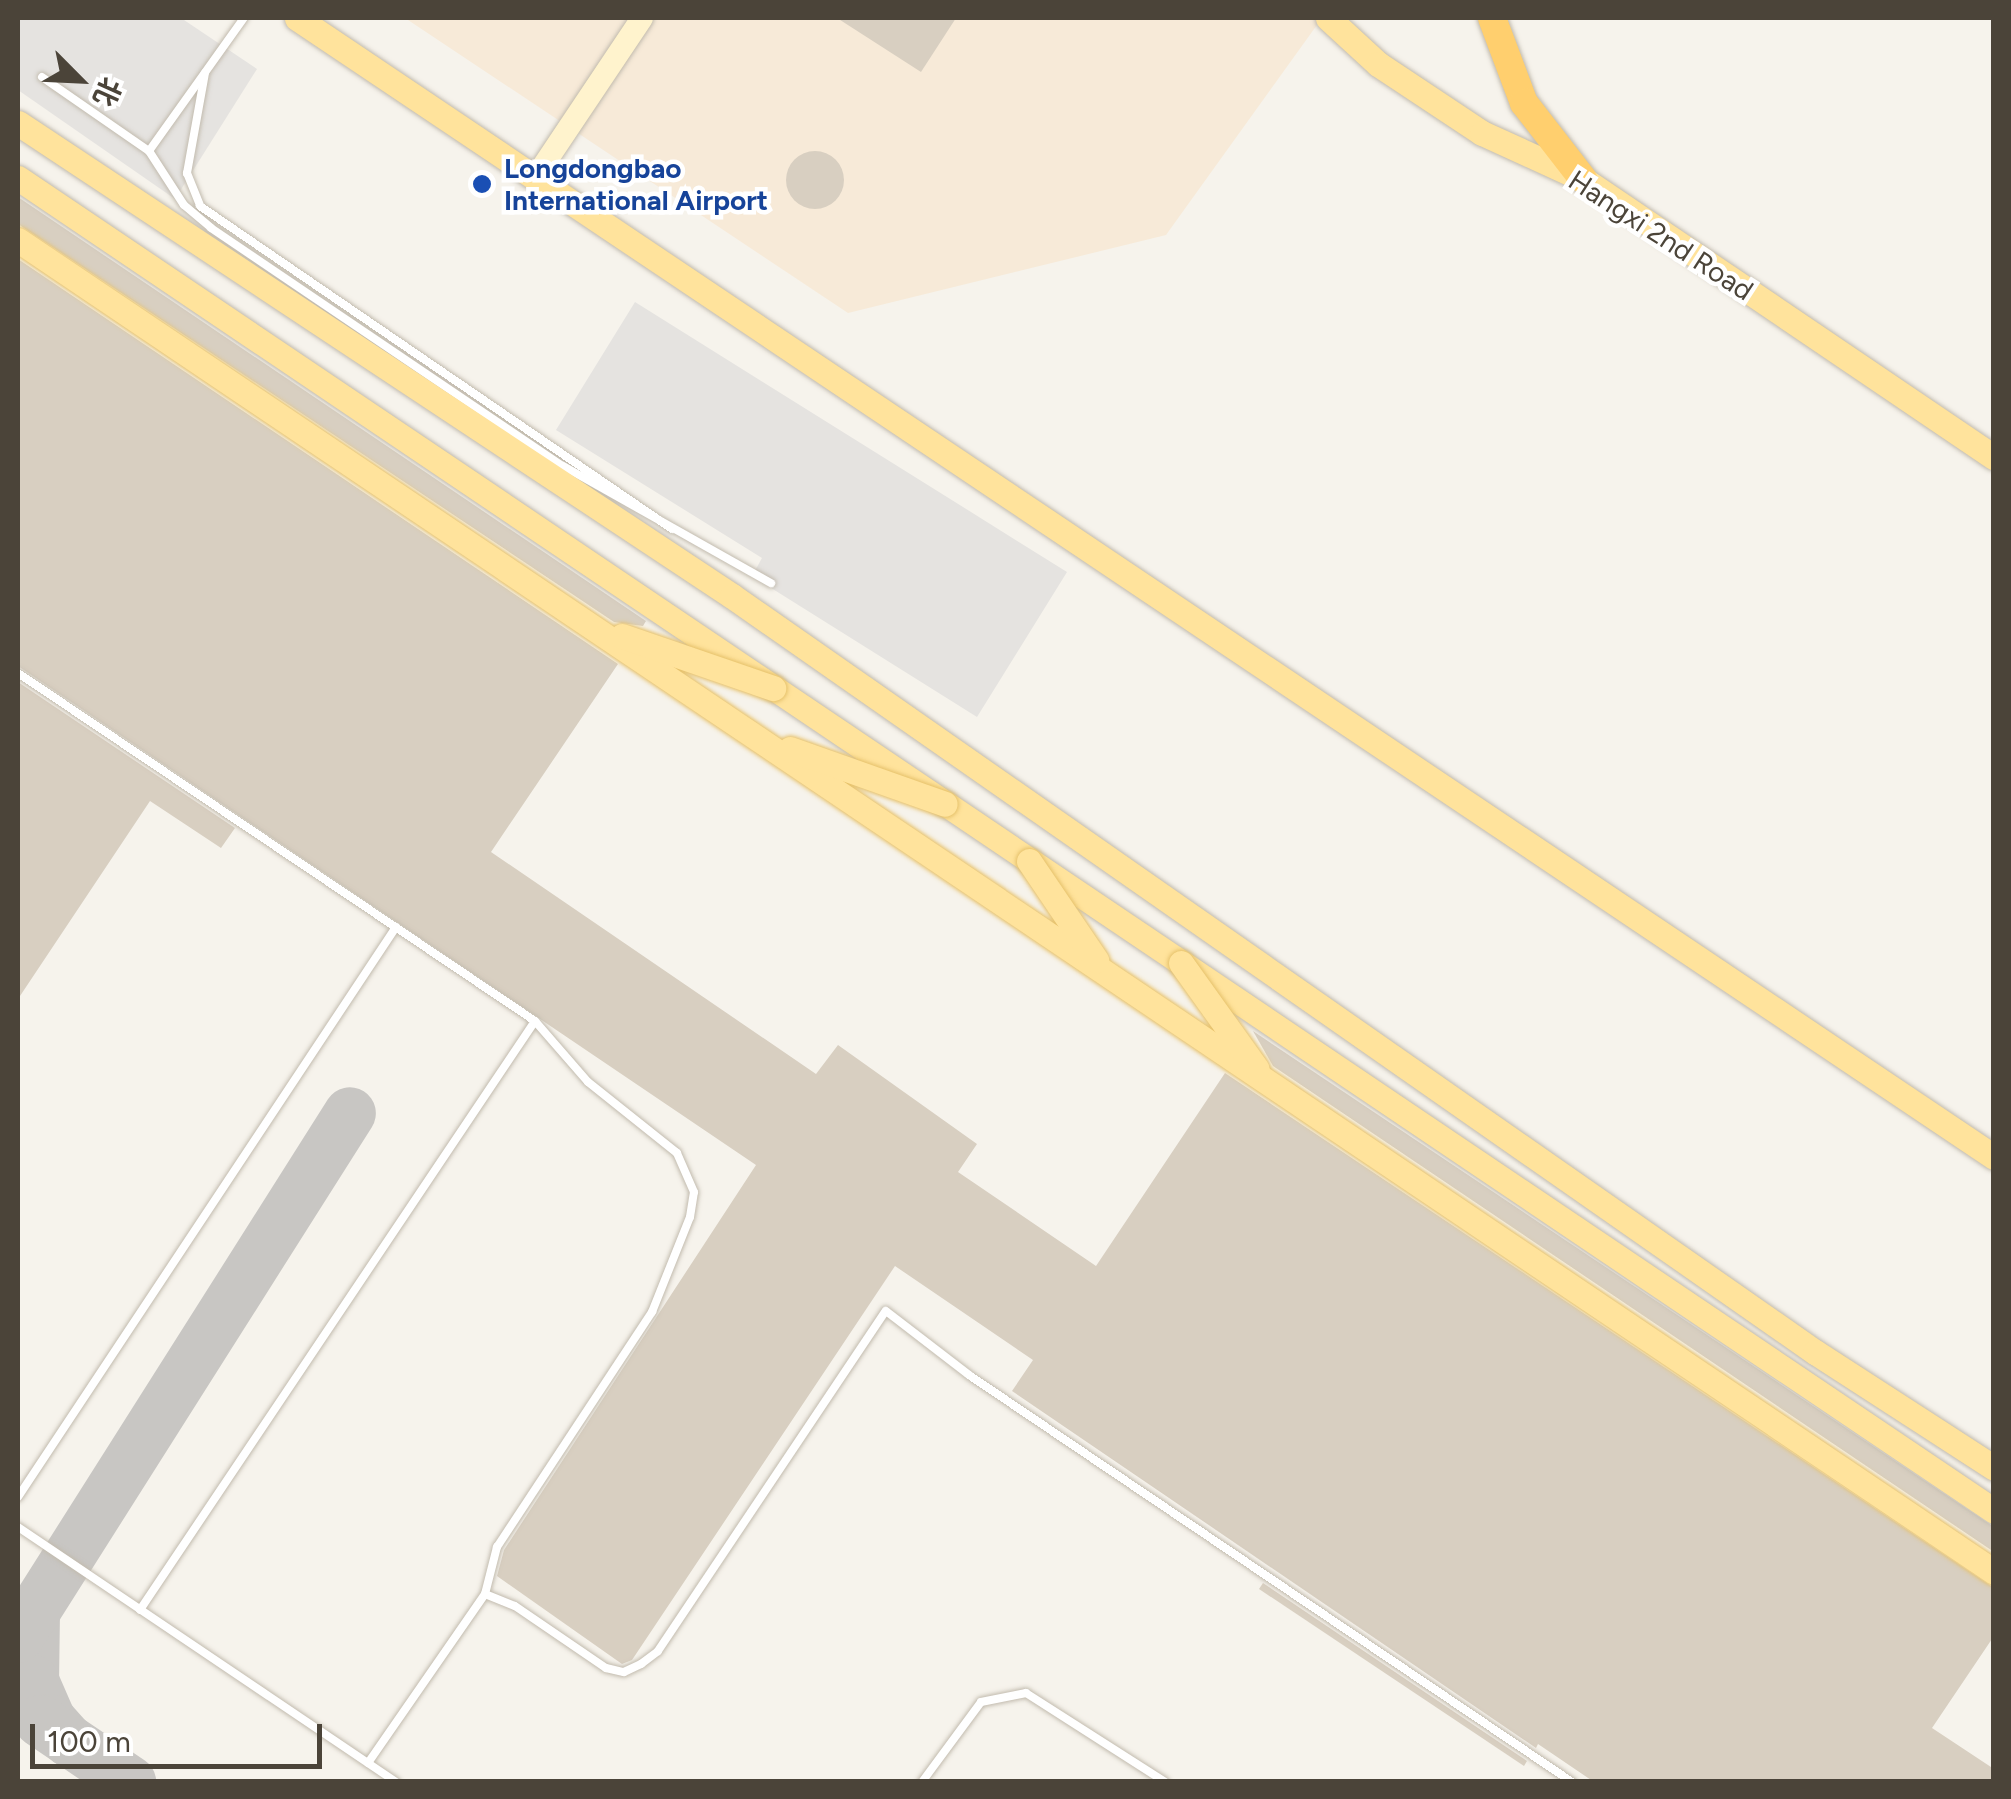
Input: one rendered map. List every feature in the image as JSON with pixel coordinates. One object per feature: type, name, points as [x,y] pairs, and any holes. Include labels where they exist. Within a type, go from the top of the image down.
[{"type":"highway","points":[[1492,18],[1524,102],[1582,179]]},
{"type":"main road","points":[[297,18],[1994,1157]]},
{"type":"main road","name":"Hangxi 2nd Road","points":[[1328,18],[1363,53],[1482,133],[1582,179],[1994,457]]},
{"type":"main road","points":[[18,123],[732,596],[1816,1352],[1994,1468]]},
{"type":"main road","points":[[18,178],[1994,1512]]},
{"type":"main road","points":[[18,230],[1994,1573]]},
{"type":"main road","points":[[18,240],[1994,1573]]},
{"type":"main road","points":[[588,624],[774,688]]},
{"type":"main road","points":[[756,738],[945,804]]},
{"type":"main road","points":[[1029,861],[1106,974]]},
{"type":"main road","points":[[1181,963],[1266,1082]]},
{"type":"street","points":[[535,178],[642,18]]},
{"type":"lane","points":[[150,151],[244,18]]},
{"type":"lane","points":[[205,73],[187,173],[200,206],[672,529]]},
{"type":"lane","points":[[42,77],[150,151],[184,206],[211,228],[562,466],[771,583]]},
{"type":"lane","points":[[18,673],[534,1022],[588,1082],[677,1153],[694,1192],[652,1312],[496,1547],[485,1594],[368,1763]]},
{"type":"lane","points":[[18,1497],[396,927]]},
{"type":"lane","points":[[140,1610],[534,1022]]},
{"type":"lane","points":[[485,1594],[515,1606],[606,1668],[624,1672],[641,1664],[658,1651],[886,1311],[969,1375],[1572,1782]]},
{"type":"lane","points":[[18,1527],[396,1782]]},
{"type":"lane","points":[[922,1782],[981,1702],[1026,1693],[1165,1782]]},
{"type":"shaded area","points":[[18,18],[181,18],[257,69],[175,199],[18,90]]},
{"type":"shaded area","points":[[405,18],[1322,18],[1166,235],[848,313]]},
{"type":"shaded area","points":[[635,302],[1067,572],[977,717],[752,576],[762,558],[556,430]]},
{"type":"building","points":[[837,18],[956,18],[921,72]]},
{"type":"building","points":[[815,151],[836,159],[844,180],[836,201],[815,209],[794,201],[786,180],[794,159]]},
{"type":"building","points":[[18,197],[646,621],[643,626],[614,622],[18,224]]},
{"type":"building","points":[[18,259],[618,664],[491,852],[816,1074],[838,1045],[977,1144],[958,1172],[1096,1266],[1225,1073],[1994,1588],[1994,1636],[1932,1728],[1994,1769],[1994,1782],[1594,1782],[1538,1744],[1536,1748],[1012,1391],[1033,1360],[895,1266],[632,1660],[622,1664],[497,1576],[504,1550],[756,1165],[18,666]]},
{"type":"building","points":[[18,682],[235,828],[221,848],[150,801],[18,999]]},
{"type":"building","points":[[1253,1031],[1994,1527],[1994,1552],[1273,1066]]},
{"type":"building","points":[[1263,1583],[1527,1761],[1524,1766],[1259,1589]]},
{"type":"taxiway","points":[[18,1637],[350,1113]]},
{"type":"taxiway","points":[[34,1612],[33,1681],[50,1720],[69,1741]]},
{"type":"taxiway","points":[[40,1721],[130,1782]]},
{"type":"place","name":"Longdongbao International Airport","points":[[482,184]]}]
